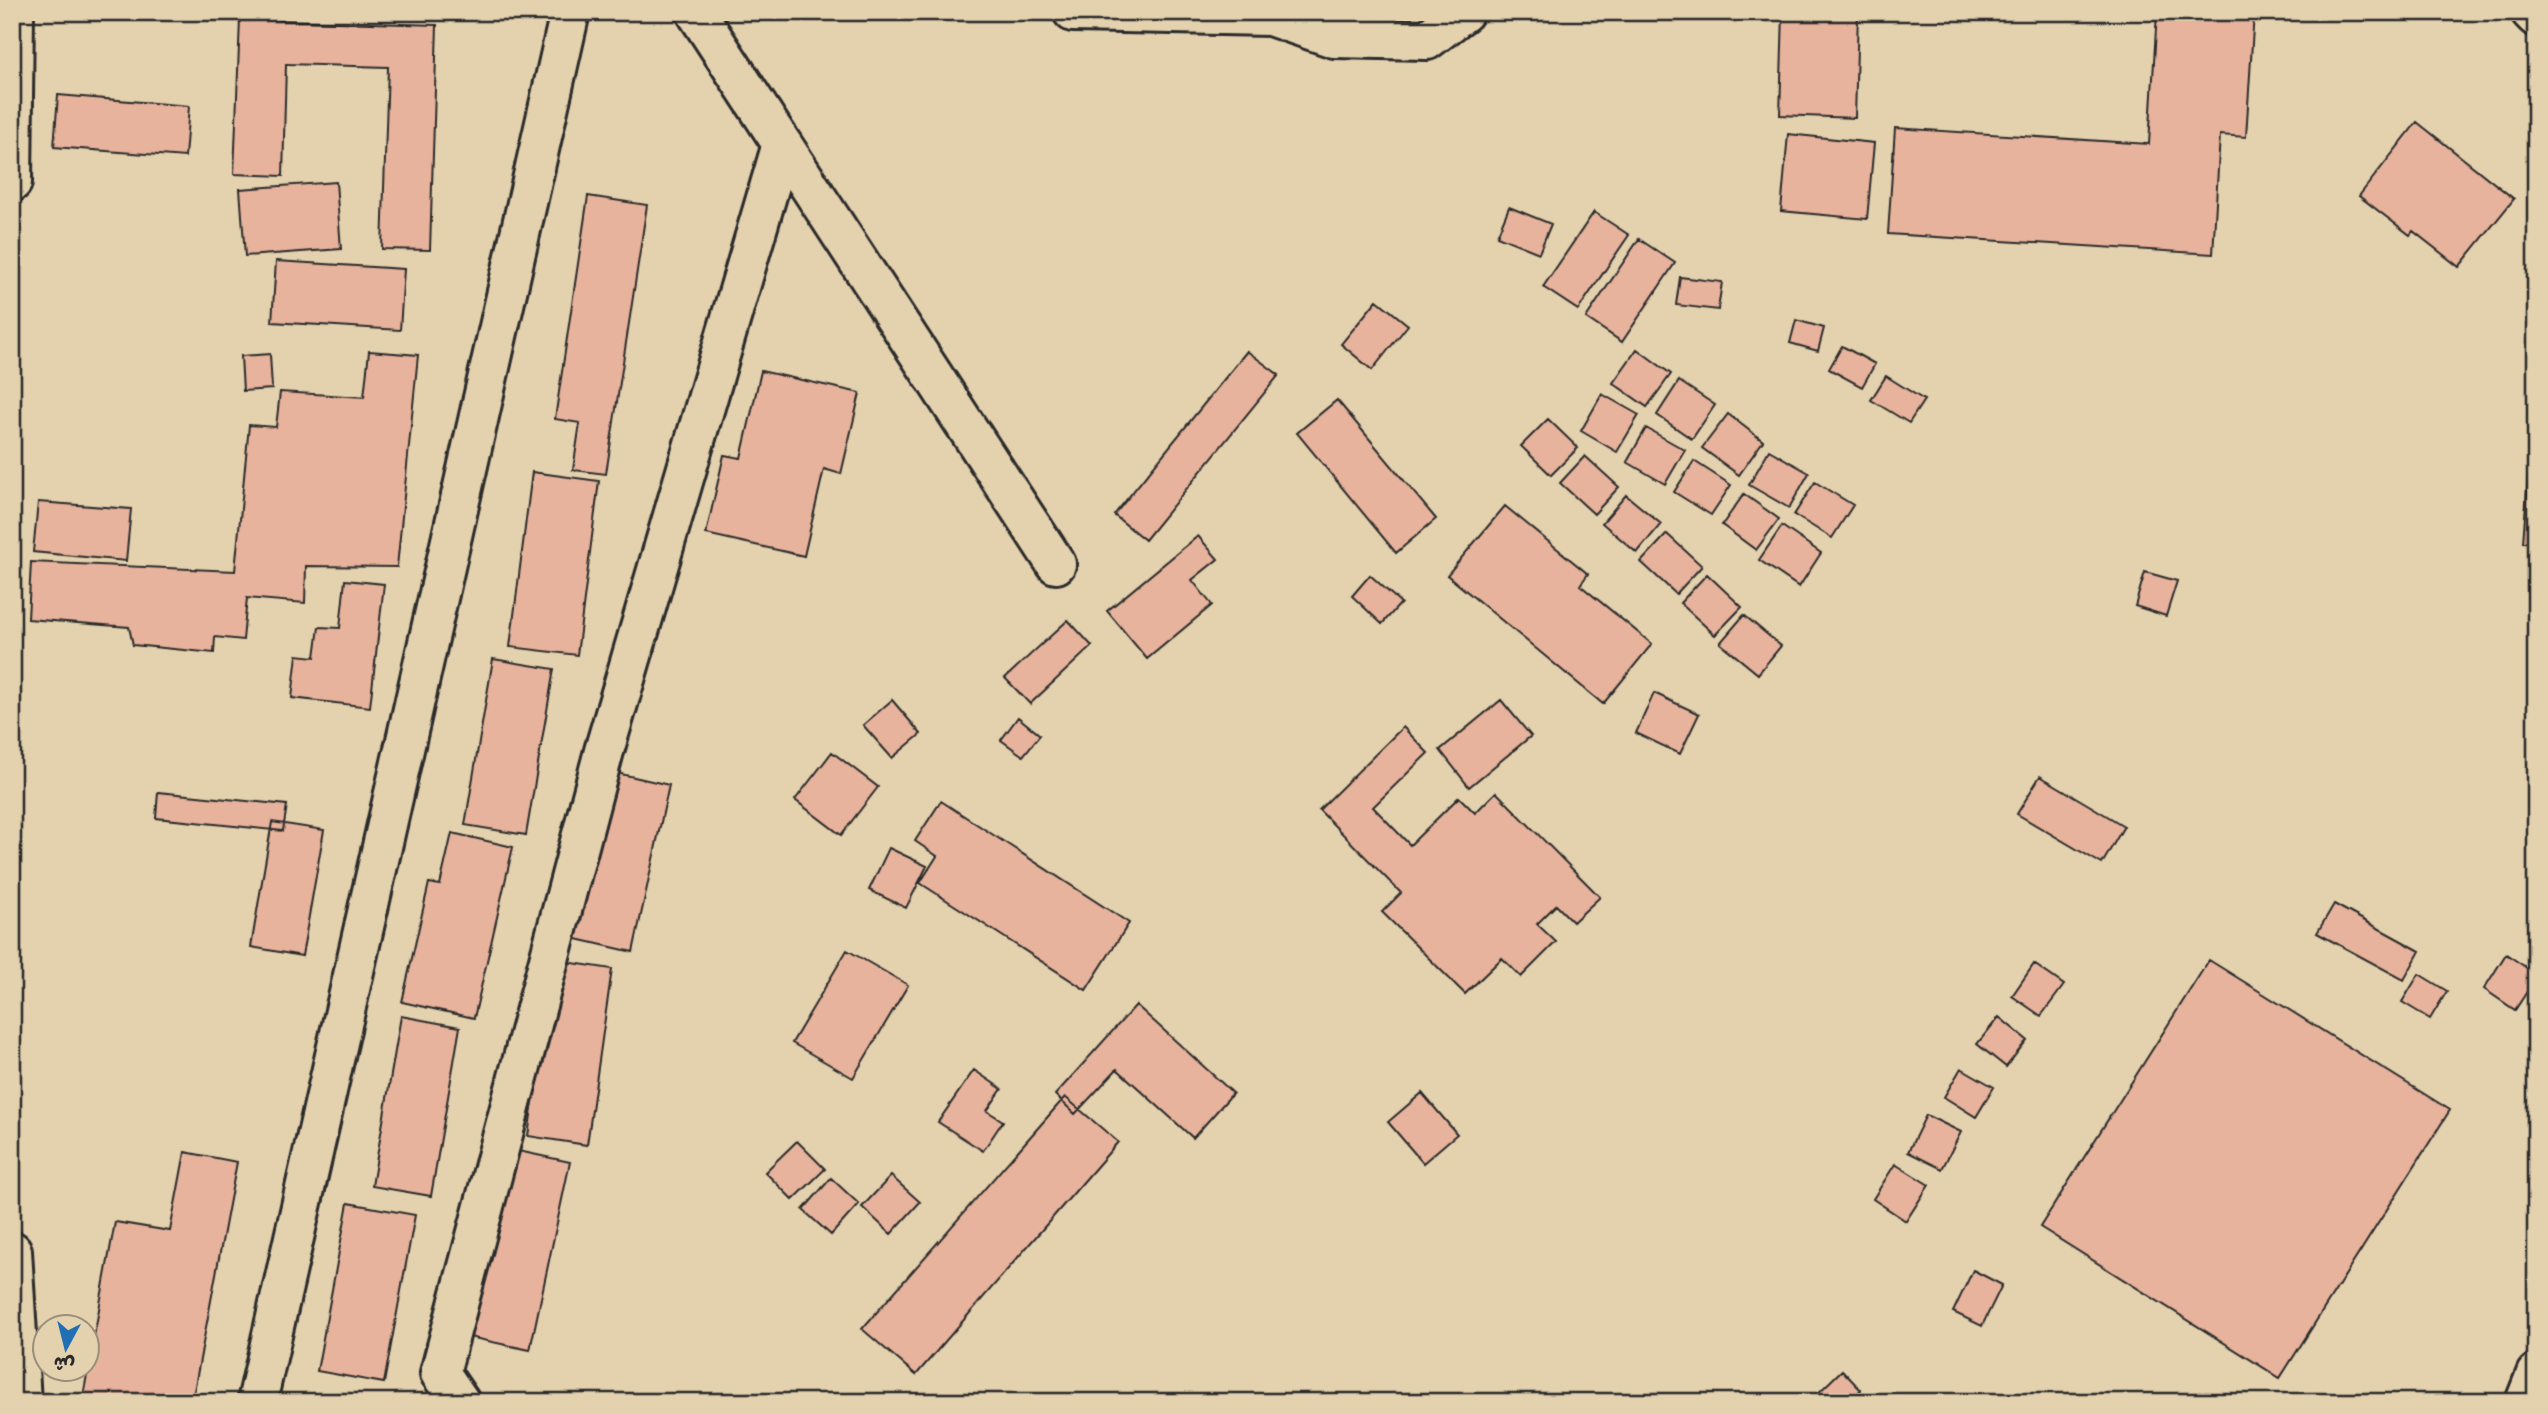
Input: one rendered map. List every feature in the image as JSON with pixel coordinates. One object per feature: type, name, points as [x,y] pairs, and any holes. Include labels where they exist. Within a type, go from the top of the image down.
[{"type":"street","points":[[12,182],[14,12]]},
{"type":"street","points":[[257,1402],[570,12]]},
{"type":"street","points":[[696,12],[1056,565]]},
{"type":"street","points":[[1073,12],[1270,16],[1334,38],[1427,40],[1464,12]]},
{"type":"street","points":[[2531,12],[2536,17]]},
{"type":"street","points":[[460,1402],[440,1373],[604,751],[782,144]]},
{"type":"street","points":[[12,1251],[21,1402]]},
{"type":"street","points":[[2525,1402],[2536,1374]]},
{"type":"building","points":[[1783,12],[1858,12],[1855,118],[1780,115]]},
{"type":"building","points":[[2157,12],[2254,12],[2246,137],[2220,135],[2213,254],[1888,234],[1895,128],[2149,144]]},
{"type":"building","points":[[240,19],[437,25],[430,250],[382,249],[388,67],[286,64],[283,176],[234,174]]},
{"type":"building","points":[[58,95],[189,106],[185,157],[54,147]]},
{"type":"building","points":[[2417,122],[2514,199],[2459,267],[2413,231],[2410,235],[2359,196]]},
{"type":"building","points":[[1788,134],[1874,143],[1867,219],[1781,211]]},
{"type":"building","points":[[336,182],[341,249],[245,256],[240,189]]},
{"type":"building","points":[[588,196],[647,205],[606,474],[573,470],[580,423],[555,419]]},
{"type":"building","points":[[1509,207],[1551,224],[1539,253],[1497,236]]},
{"type":"building","points":[[1594,212],[1629,235],[1578,310],[1543,287]]},
{"type":"building","points":[[1639,239],[1675,263],[1622,342],[1586,318]]},
{"type":"building","points":[[276,261],[404,269],[400,330],[272,322]]},
{"type":"building","points":[[1680,277],[1722,282],[1718,310],[1676,305]]},
{"type":"building","points":[[1377,300],[1408,325],[1372,370],[1341,344]]},
{"type":"building","points":[[1796,320],[1824,328],[1818,351],[1790,343]]},
{"type":"building","points":[[1842,346],[1875,364],[1862,387],[1829,369]]},
{"type":"building","points":[[1637,349],[1671,374],[1647,407],[1613,383]]},
{"type":"building","points":[[369,351],[418,355],[397,567],[306,566],[305,603],[247,598],[243,640],[215,637],[214,653],[133,645],[129,627],[28,619],[31,562],[235,571],[249,425],[276,427],[280,392],[364,397]]},
{"type":"building","points":[[1247,351],[1279,375],[1145,540],[1114,515]]},
{"type":"building","points":[[270,354],[272,389],[243,391],[241,356]]},
{"type":"building","points":[[761,371],[860,393],[841,474],[824,469],[804,556],[706,534],[724,455],[741,458]]},
{"type":"building","points":[[2536,374],[2536,543],[2523,542]]},
{"type":"building","points":[[1886,376],[1924,400],[1909,423],[1871,400]]},
{"type":"building","points":[[1679,381],[1715,405],[1692,439],[1657,415]]},
{"type":"building","points":[[1602,394],[1639,415],[1617,452],[1581,431]]},
{"type":"building","points":[[1337,400],[1436,519],[1396,553],[1297,433]]},
{"type":"building","points":[[1728,414],[1763,441],[1739,475],[1702,448]]},
{"type":"building","points":[[1548,419],[1578,448],[1551,475],[1521,446]]},
{"type":"building","points":[[1646,428],[1685,450],[1665,484],[1627,462]]},
{"type":"building","points":[[1769,450],[1809,473],[1789,508],[1749,485]]},
{"type":"building","points":[[1585,456],[1619,487],[1594,514],[1560,483]]},
{"type":"building","points":[[1694,461],[1731,485],[1711,515],[1674,492]]},
{"type":"building","points":[[532,472],[599,481],[577,655],[510,647]]},
{"type":"building","points":[[1815,482],[1853,505],[1832,538],[1794,515]]},
{"type":"building","points":[[1744,494],[1779,519],[1756,550],[1722,525]]},
{"type":"building","points":[[1626,495],[1661,524],[1637,553],[1602,523]]},
{"type":"building","points":[[38,502],[131,509],[126,561],[33,552]]},
{"type":"building","points":[[1505,506],[1588,574],[1580,585],[1652,644],[1603,704],[1447,575]]},
{"type":"building","points":[[1782,526],[1821,553],[1799,587],[1759,560]]},
{"type":"building","points":[[1667,534],[1702,566],[1676,594],[1641,562]]},
{"type":"building","points":[[1198,536],[1218,559],[1192,580],[1212,605],[1147,659],[1107,611]]},
{"type":"building","points":[[2145,572],[2177,581],[2166,616],[2135,606]]},
{"type":"building","points":[[1707,574],[1742,607],[1715,635],[1680,603]]},
{"type":"building","points":[[1370,575],[1401,603],[1382,624],[1352,596]]},
{"type":"building","points":[[345,580],[384,584],[370,707],[292,698],[297,655],[315,657],[319,627],[340,628]]},
{"type":"building","points":[[1744,615],[1781,646],[1758,674],[1720,643]]},
{"type":"building","points":[[1068,620],[1092,646],[1030,704],[1005,678]]},
{"type":"building","points":[[493,659],[554,669],[526,835],[465,825]]},
{"type":"building","points":[[1654,693],[1699,714],[1680,754],[1636,733]]},
{"type":"building","points":[[892,700],[921,734],[892,758],[863,725]]},
{"type":"building","points":[[1501,700],[1531,736],[1469,787],[1440,750]]},
{"type":"building","points":[[1018,717],[1040,735],[1023,756],[1001,740]]},
{"type":"building","points":[[1403,727],[1428,753],[1373,807],[1410,845],[1459,797],[1475,813],[1496,792],[1600,897],[1573,922],[1556,905],[1537,924],[1556,942],[1521,977],[1502,958],[1465,994],[1382,912],[1401,893],[1319,810]]},
{"type":"building","points":[[832,752],[878,787],[841,835],[795,800]]},
{"type":"building","points":[[608,771],[669,785],[633,952],[572,938]]},
{"type":"building","points":[[2040,776],[2124,826],[2102,864],[2017,814]]},
{"type":"building","points":[[158,792],[287,805],[283,831],[156,818]]},
{"type":"building","points":[[941,801],[1129,923],[1086,990],[920,883],[937,856],[915,841]]},
{"type":"building","points":[[272,822],[324,830],[302,956],[251,947]]},
{"type":"building","points":[[452,833],[513,847],[474,1018],[402,1002],[429,883],[440,885]]},
{"type":"building","points":[[889,848],[927,866],[906,908],[869,890]]},
{"type":"building","points":[[2334,904],[2420,951],[2404,980],[2317,933]]},
{"type":"building","points":[[847,950],[908,985],[853,1078],[792,1043]]},
{"type":"building","points":[[2506,954],[2536,974],[2515,1010],[2484,989]]},
{"type":"building","points":[[553,960],[612,969],[587,1145],[528,1136]]},
{"type":"building","points":[[2209,960],[2450,1110],[2280,1378],[2040,1227]]},
{"type":"building","points":[[2034,964],[2064,985],[2041,1016],[2012,996]]},
{"type":"building","points":[[2419,974],[2447,991],[2430,1019],[2402,1002]]},
{"type":"building","points":[[1136,1005],[1233,1093],[1193,1138],[1117,1069],[1075,1114],[1055,1095]]},
{"type":"building","points":[[401,1016],[460,1027],[431,1196],[372,1186]]},
{"type":"building","points":[[1999,1017],[2027,1040],[2006,1067],[1977,1044]]},
{"type":"building","points":[[1961,1068],[1994,1087],[1976,1117],[1944,1097]]},
{"type":"building","points":[[974,1070],[1002,1089],[987,1111],[1003,1121],[983,1151],[938,1122]]},
{"type":"building","points":[[1422,1093],[1457,1134],[1423,1163],[1388,1122]]},
{"type":"building","points":[[1065,1097],[1118,1142],[916,1375],[862,1329]]},
{"type":"building","points":[[1926,1115],[1961,1132],[1942,1169],[1908,1152]]},
{"type":"building","points":[[797,1141],[825,1169],[793,1200],[765,1172]]},
{"type":"building","points":[[509,1149],[570,1162],[530,1350],[469,1337]]},
{"type":"building","points":[[185,1152],[237,1162],[192,1402],[82,1402],[86,1382],[102,1382],[102,1312],[98,1312],[115,1222],[170,1231]]},
{"type":"building","points":[[1895,1164],[1929,1185],[1906,1221],[1873,1199]]},
{"type":"building","points":[[891,1176],[920,1202],[891,1234],[862,1207]]},
{"type":"building","points":[[831,1178],[859,1204],[831,1235],[803,1210]]},
{"type":"building","points":[[348,1203],[415,1215],[384,1383],[317,1371]]},
{"type":"building","points":[[1973,1270],[2002,1285],[1982,1326],[1953,1312]]},
{"type":"building","points":[[1842,1370],[1861,1390],[1848,1402],[1809,1402]]}]
